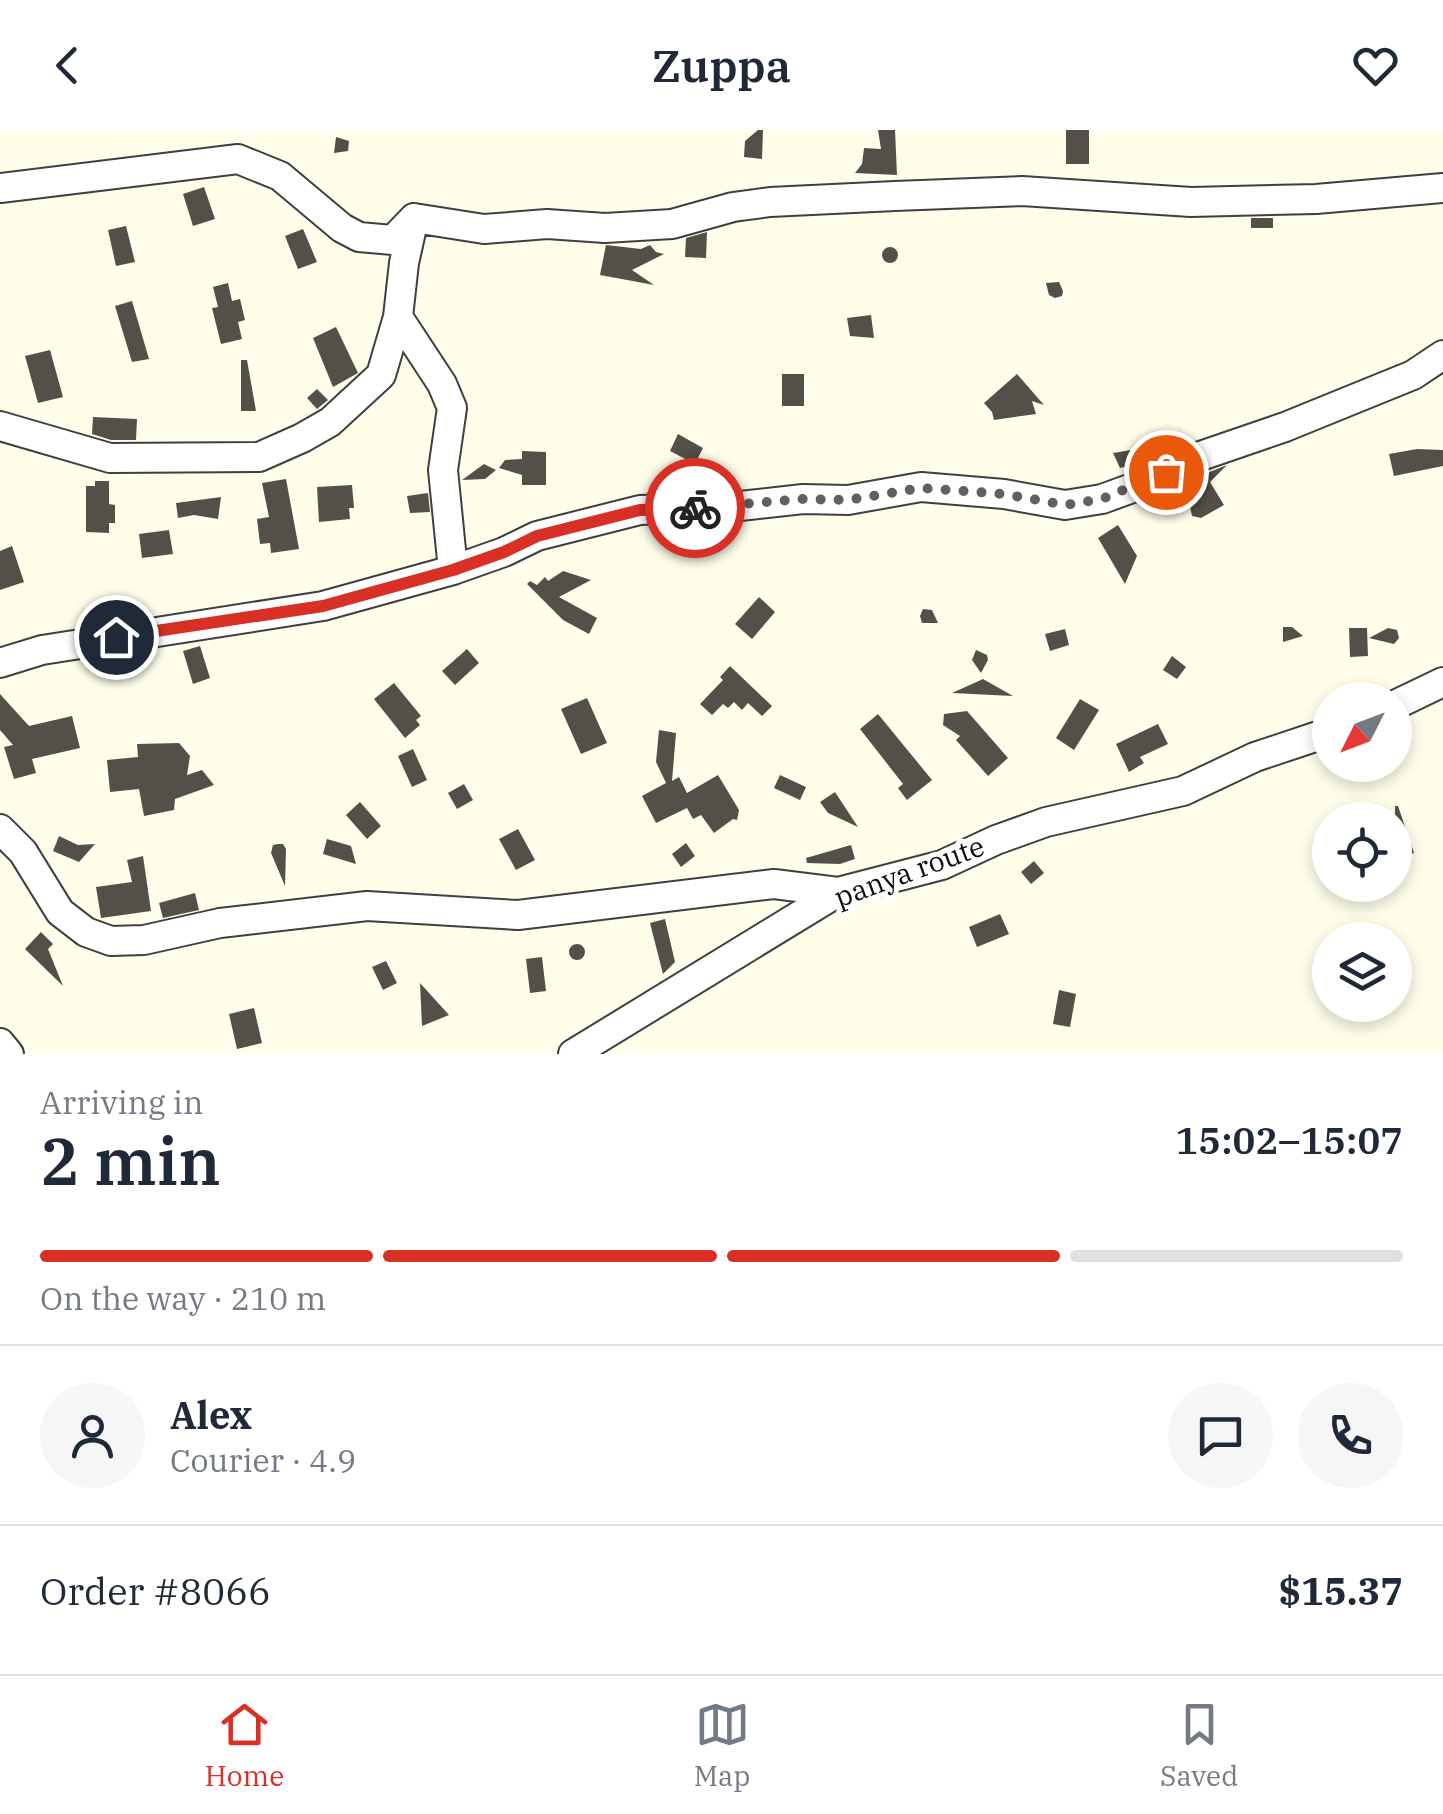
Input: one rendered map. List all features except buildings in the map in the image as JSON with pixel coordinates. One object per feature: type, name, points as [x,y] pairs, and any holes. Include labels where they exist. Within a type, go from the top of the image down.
[{"type":"street","points":[[0,188],[238,159],[280,176],[325,216],[359,237],[393,240],[414,218]]},
{"type":"street","points":[[414,218],[484,229],[548,224],[605,228],[672,224],[733,207],[770,202],[894,196],[1022,191],[1191,202],[1316,199],[1443,188]]},
{"type":"street","points":[[0,426],[110,458],[259,457],[330,422],[381,375],[398,317],[414,218]]},
{"type":"street","points":[[398,317],[442,384],[452,408],[443,470],[453,570]]},
{"type":"street","points":[[0,664],[42,650],[323,606],[453,570],[537,536],[640,510],[731,507],[803,499],[848,500],[921,488],[1004,494],[1065,505],[1102,499],[1186,462],[1414,375],[1443,354]]},
{"type":"street","points":[[1412,697],[1443,682]]},
{"type":"street","name":"panya route","points":[[573,1054],[838,892],[942,865],[1046,822],[1183,791],[1255,757],[1312,738]]},
{"type":"street","points":[[0,828],[24,852],[60,912],[86,932],[111,941],[144,940],[220,923],[367,906],[518,915],[774,884],[838,892]]},
{"type":"street","points":[[0,1043],[10,1054]]},
{"type":"way so far","points":[[695,508],[803,499],[848,500],[921,488],[962,489],[1065,505],[1102,499],[1166,472]]},
{"type":"route","points":[[116,637],[323,606],[453,570],[537,536],[640,510],[695,508]]}]
